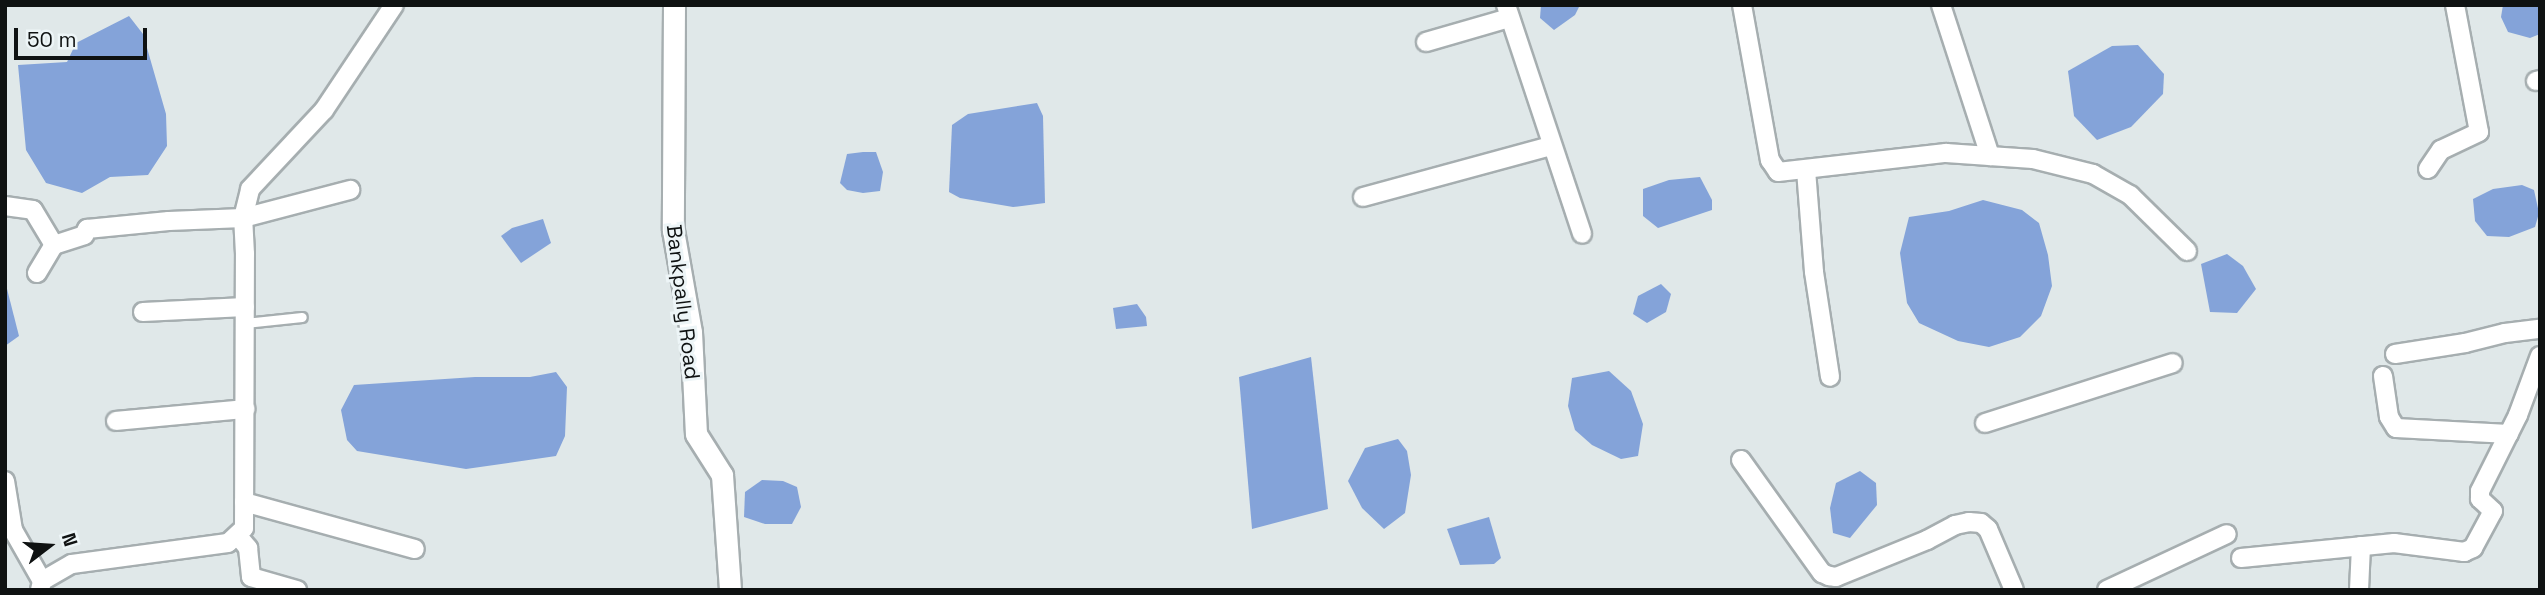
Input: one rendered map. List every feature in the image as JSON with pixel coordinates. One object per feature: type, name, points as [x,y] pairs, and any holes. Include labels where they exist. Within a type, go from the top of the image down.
[{"type":"street","points":[[5,481],[13,530],[41,585],[72,564],[228,543],[238,536],[244,527],[243,218],[250,189],[324,110],[394,5]]},
{"type":"street","name":"Bankpally Road","points":[[674,5],[673,230],[691,332],[696,434],[722,475],[730,590]]},
{"type":"street","points":[[1742,5],[1770,160],[1778,172],[1946,153],[2033,159],[2093,174],[2130,195],[2187,251]]},
{"type":"street","points":[[1941,5],[1990,156]]},
{"type":"street","points":[[2428,169],[2441,150],[2479,132],[2455,5]]},
{"type":"street","points":[[1426,43],[1507,12],[1582,234]]},
{"type":"street","points":[[1363,197],[1551,146]]},
{"type":"street","points":[[1806,170],[1814,272],[1830,377]]},
{"type":"street","points":[[37,273],[54,245],[83,235],[87,229],[169,221],[243,218],[350,190]]},
{"type":"street","points":[[5,206],[33,210],[54,245]]},
{"type":"street","points":[[143,312],[245,315]]},
{"type":"street","points":[[2395,354],[2465,343],[2505,333],[2540,330]]},
{"type":"street","points":[[2241,558],[2394,543],[2463,552],[2473,548],[2493,511],[2480,499],[2480,491],[2509,434],[2540,356]]},
{"type":"street","points":[[1985,423],[2173,363]]},
{"type":"street","points":[[2383,376],[2389,417],[2396,428],[2509,434]]},
{"type":"street","points":[[116,421],[245,410]]},
{"type":"street","points":[[1741,460],[1822,573],[1836,577],[1927,540],[1955,524],[1981,523],[1994,538],[2014,590]]},
{"type":"street","points":[[244,502],[415,549]]},
{"type":"street","points":[[2107,590],[2227,534]]},
{"type":"street","points":[[238,536],[248,548],[249,573],[253,584],[297,590]]},
{"type":"street","points":[[2359,590],[2361,546]]},
{"type":"lane","points":[[245,315],[302,317]]},
{"type":"water","points":[[1541,5],[1580,5],[1575,15],[1554,30],[1540,18]]},
{"type":"water","points":[[2503,5],[2540,5],[2540,34],[2530,38],[2508,32],[2501,17]]},
{"type":"water","points":[[129,16],[143,34],[166,114],[167,146],[148,175],[110,177],[82,193],[46,183],[26,150],[18,65],[67,62],[76,43]]},
{"type":"water","points":[[2138,45],[2164,74],[2163,94],[2131,127],[2097,140],[2074,116],[2068,71],[2112,46]]},
{"type":"water","points":[[1037,103],[1043,116],[1045,203],[1013,207],[960,198],[949,192],[952,125],[968,114]]},
{"type":"water","points":[[876,152],[883,172],[880,191],[863,193],[847,190],[840,183],[847,154]]},
{"type":"water","points":[[1700,177],[1712,200],[1712,210],[1658,228],[1643,216],[1643,189],[1669,180]]},
{"type":"water","points":[[2522,185],[2534,190],[2539,213],[2535,227],[2509,237],[2487,236],[2475,221],[2473,199],[2493,189]]},
{"type":"water","points":[[1983,200],[2022,210],[2039,223],[2048,255],[2052,286],[2041,316],[2020,337],[1989,347],[1958,341],[1919,323],[1907,303],[1900,253],[1909,217],[1949,211]]},
{"type":"water","points":[[543,219],[551,243],[521,263],[501,236],[512,228]]},
{"type":"water","points":[[2227,254],[2243,266],[2256,289],[2237,313],[2210,312],[2201,264]]},
{"type":"water","points":[[5,281],[19,336],[5,346]]},
{"type":"water","points":[[1661,284],[1671,294],[1666,312],[1647,323],[1633,314],[1638,296]]},
{"type":"water","points":[[1137,304],[1146,317],[1147,326],[1116,329],[1113,308]]},
{"type":"water","points":[[1311,357],[1328,509],[1252,529],[1239,377]]},
{"type":"water","points":[[1609,371],[1631,391],[1643,424],[1638,456],[1621,459],[1592,445],[1575,430],[1568,406],[1572,378]]},
{"type":"water","points":[[556,372],[567,387],[565,436],[556,456],[466,469],[357,451],[347,440],[341,410],[354,385],[475,377],[530,377]]},
{"type":"water","points":[[1398,439],[1407,451],[1411,475],[1405,513],[1384,529],[1362,508],[1348,481],[1365,448]]},
{"type":"water","points":[[1860,471],[1876,483],[1877,505],[1850,538],[1833,533],[1830,508],[1836,483]]},
{"type":"water","points":[[762,480],[783,481],[797,487],[801,507],[792,524],[765,524],[744,517],[745,492]]},
{"type":"water","points":[[1489,517],[1501,558],[1494,564],[1460,565],[1447,529]]}]
